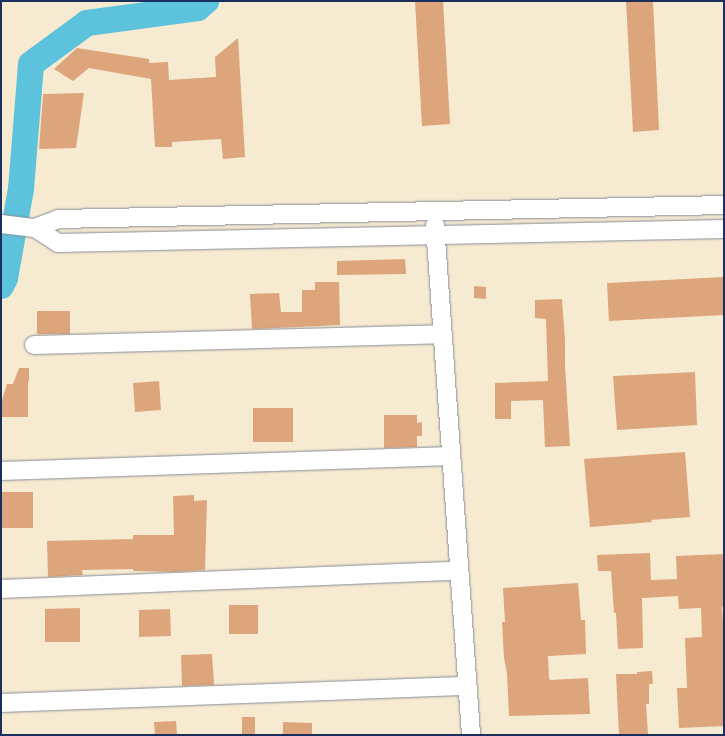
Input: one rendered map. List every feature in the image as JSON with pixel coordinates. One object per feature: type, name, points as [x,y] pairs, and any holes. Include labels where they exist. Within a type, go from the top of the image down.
[{"type":"street","points":[[5,225],[35,228],[58,219],[724,205]]},
{"type":"street","points":[[434,211],[471,735]]},
{"type":"street","points":[[35,228],[58,243],[724,229]]},
{"type":"street","points":[[34,345],[442,334]]},
{"type":"street","points":[[1,471],[451,456]]},
{"type":"street","points":[[1,589],[459,571]]},
{"type":"street","points":[[1,702],[467,686]]},
{"type":"building","points":[[415,1],[443,1],[450,124],[422,126]]},
{"type":"building","points":[[626,1],[653,1],[659,130],[633,132]]},
{"type":"building","points":[[238,38],[245,157],[223,159],[221,139],[172,142],[172,147],[155,147],[151,79],[89,68],[73,81],[54,69],[77,48],[149,59],[149,63],[168,62],[169,80],[216,77],[215,57]]},
{"type":"building","points":[[84,93],[76,148],[39,149],[43,94]]},
{"type":"building","points":[[405,259],[406,274],[337,275],[337,261]]},
{"type":"building","points":[[724,277],[724,315],[609,321],[607,283]]},
{"type":"building","points":[[315,282],[339,282],[340,325],[252,329],[250,294],[279,293],[281,312],[302,312],[302,290],[315,290]]},
{"type":"building","points":[[474,286],[486,287],[486,299],[474,298]]},
{"type":"building","points":[[562,299],[570,446],[545,447],[543,400],[511,401],[511,419],[495,419],[495,383],[548,381],[546,319],[535,318],[535,300]]},
{"type":"building","points":[[37,311],[70,311],[70,334],[37,334]]},
{"type":"building","points":[[19,368],[29,368],[28,417],[1,417],[1,403],[7,384],[13,384]]},
{"type":"building","points":[[695,372],[697,425],[617,430],[613,376]]},
{"type":"building","points":[[159,381],[161,410],[135,412],[133,383]]},
{"type":"building","points":[[253,408],[293,408],[293,442],[253,442]]},
{"type":"building","points":[[384,415],[417,415],[417,423],[422,422],[422,436],[417,436],[417,447],[384,448]]},
{"type":"building","points":[[685,452],[690,517],[590,527],[584,459]]},
{"type":"building","points":[[1,492],[33,492],[33,528],[1,528]]},
{"type":"building","points":[[194,495],[194,501],[207,500],[205,570],[173,572],[133,571],[133,569],[82,570],[83,575],[48,577],[47,541],[133,539],[133,535],[174,535],[173,496]]},
{"type":"building","points":[[650,553],[651,580],[677,579],[676,556],[724,554],[724,607],[722,607],[724,636],[724,726],[679,728],[677,688],[687,688],[685,638],[702,637],[701,608],[679,609],[678,596],[642,598],[643,648],[618,649],[616,613],[614,613],[611,571],[598,571],[597,555]]},
{"type":"building","points":[[578,583],[581,620],[585,620],[586,654],[548,656],[549,678],[550,680],[588,678],[590,714],[509,716],[502,622],[505,622],[503,588]]},
{"type":"building","points":[[229,605],[258,605],[258,634],[229,634]]},
{"type":"building","points":[[80,608],[80,642],[45,642],[45,609]]},
{"type":"building","points":[[170,609],[171,636],[139,637],[139,610]]},
{"type":"building","points":[[212,654],[214,685],[182,686],[181,655]]},
{"type":"building","points":[[652,671],[653,684],[649,684],[649,704],[646,704],[648,735],[619,735],[616,674],[637,674],[637,672]]},
{"type":"building","points":[[242,717],[255,717],[255,735],[242,735]]},
{"type":"building","points":[[176,721],[177,735],[155,735],[154,722]]},
{"type":"building","points":[[283,722],[312,723],[312,735],[283,735]]},
{"type":"waterway","points":[[1,286],[5,278],[21,189],[31,64],[87,23],[198,8],[206,1]]}]
